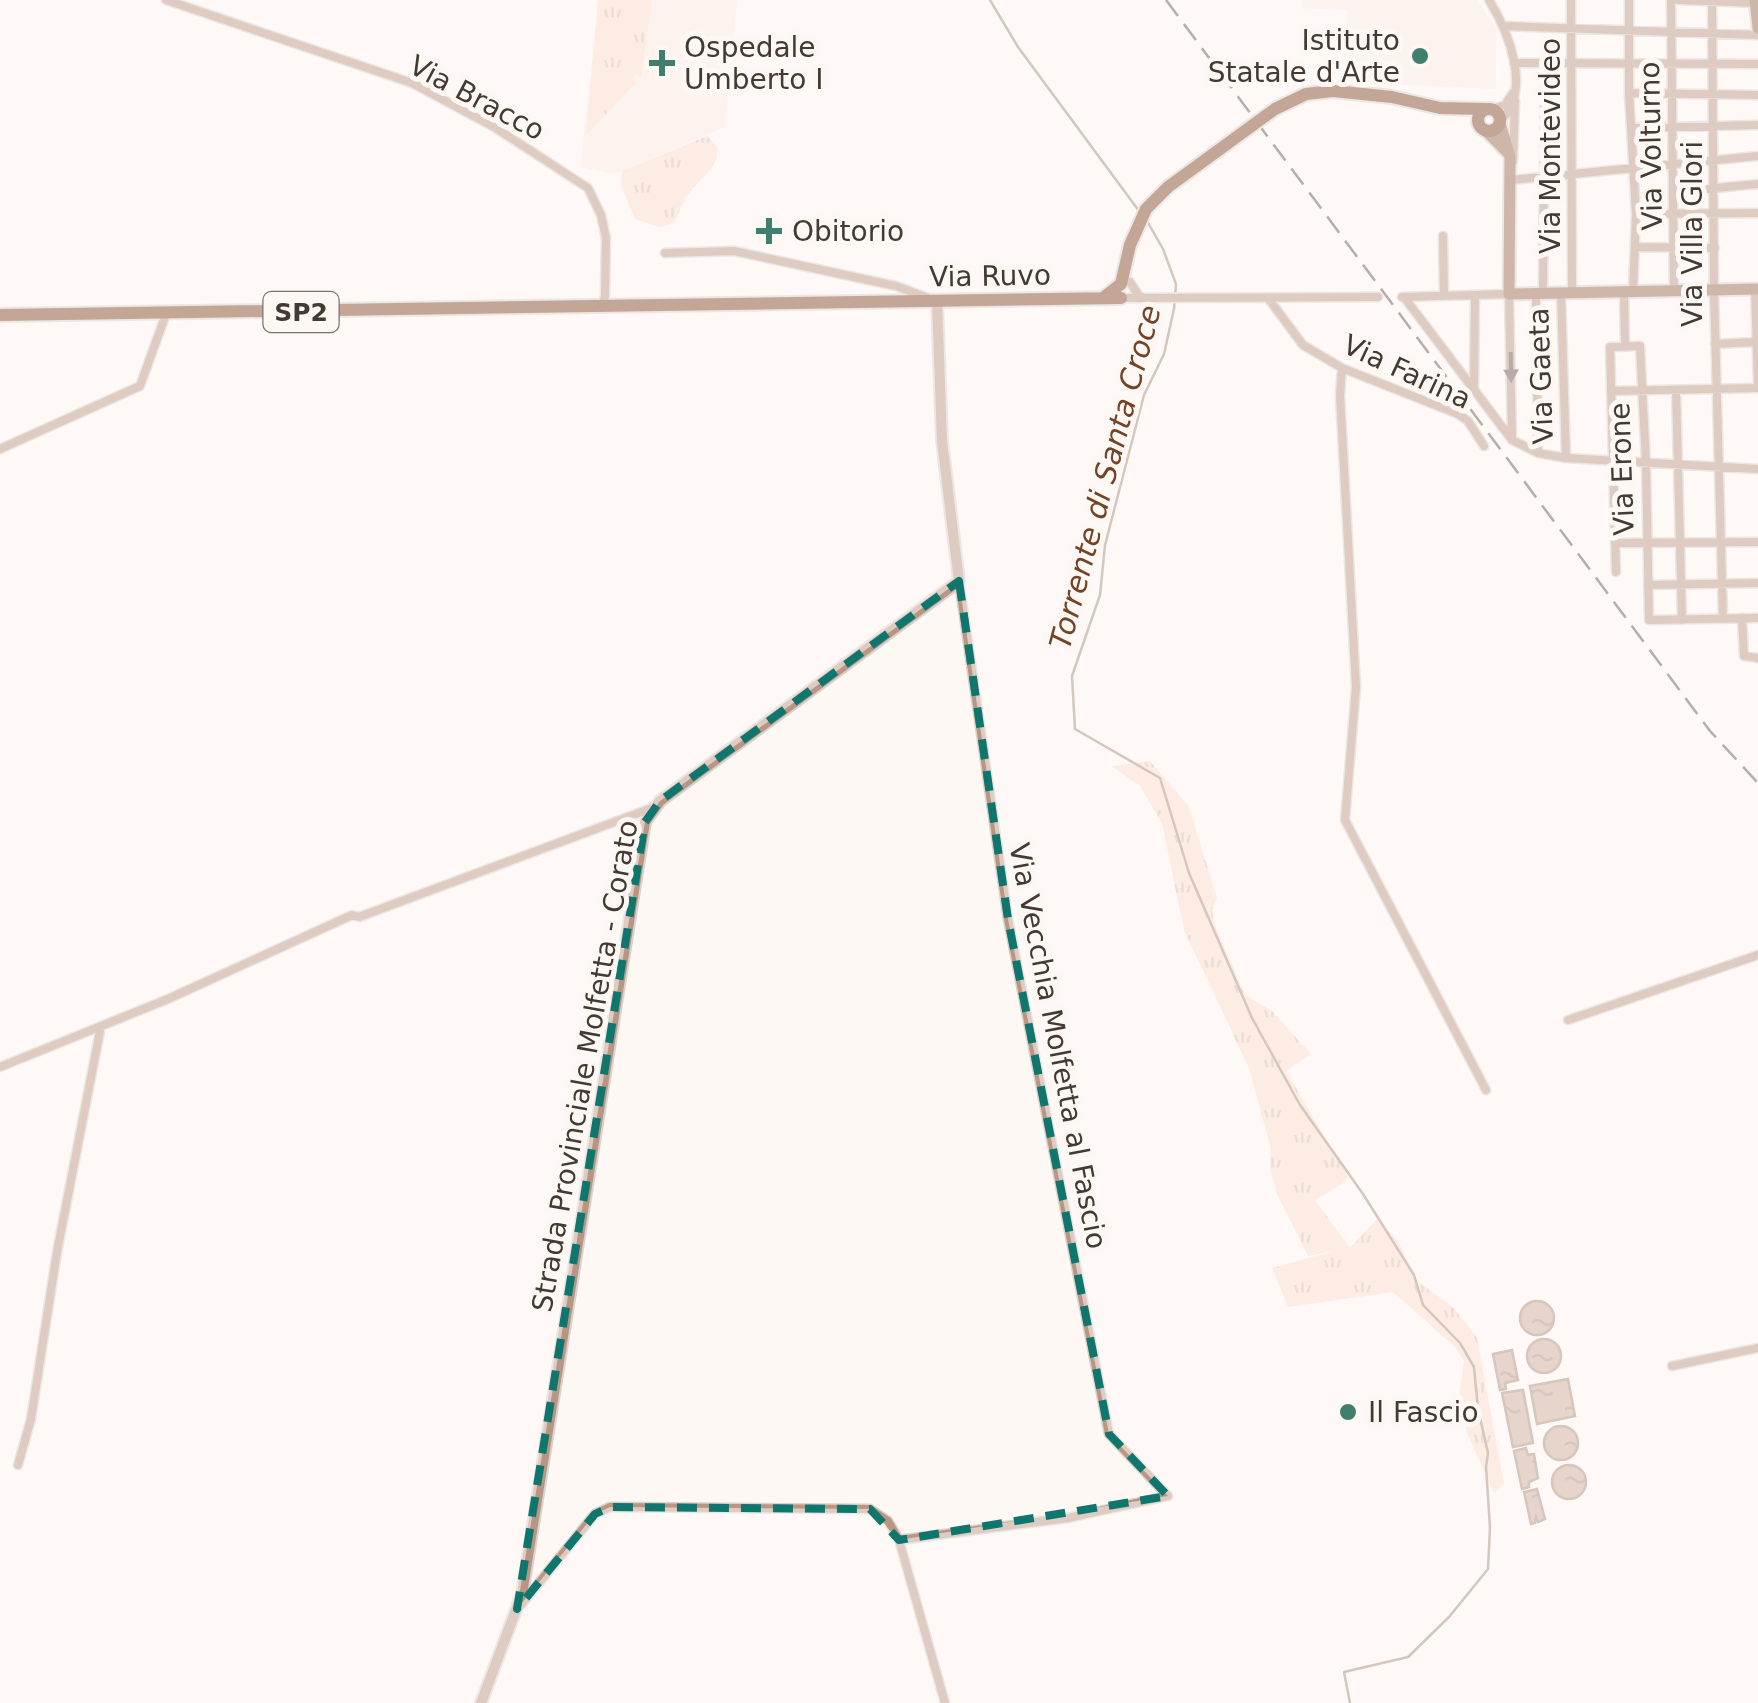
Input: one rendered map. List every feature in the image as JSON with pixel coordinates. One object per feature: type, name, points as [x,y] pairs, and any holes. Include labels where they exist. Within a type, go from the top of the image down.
[{"type":"main road","points":[[1756,2],[1758,31]]},
{"type":"main road","points":[[1124,288],[1130,245],[1146,209],[1177,180],[1286,102],[1306,94],[1333,91],[1392,96],[1494,116]]},
{"type":"main road","points":[[1440,108],[1483,129],[1494,130],[1494,116]]},
{"type":"main road","points":[[1494,116],[1478,116],[1483,129],[1510,161]]},
{"type":"main road","points":[[1494,116],[1510,161],[1509,294],[1756,289]]},
{"type":"main road","name":"Via Ruvo","points":[[602,307],[1103,298],[1124,288]]},
{"type":"main road","name":"SP2","points":[[0,316],[602,307]]},
{"type":"street","name":"Via Bracco","points":[[166,0],[412,83],[494,127],[588,188],[606,238],[606,296],[602,307]]},
{"type":"street","points":[[1488,0],[1505,26],[1514,63],[1516,152],[1510,161]]},
{"type":"street","name":"Via Montevideo","points":[[1566,293],[1573,175],[1571,0]]},
{"type":"street","points":[[1616,572],[1610,347],[1625,346],[1636,214],[1629,94],[1629,0]]},
{"type":"street","points":[[1675,0],[1756,2]]},
{"type":"street","name":"Via Volturno","points":[[1674,291],[1671,64],[1675,0]]},
{"type":"street","name":"Via Villa Glori","points":[[1712,1],[1714,290],[1723,618]]},
{"type":"street","points":[[1505,26],[1758,31]]},
{"type":"street","points":[[1514,63],[1758,64]]},
{"type":"street","points":[[1538,453],[1545,64]]},
{"type":"street","points":[[1494,116],[1510,111],[1515,92]]},
{"type":"street","points":[[1629,94],[1758,95]]},
{"type":"street","points":[[1631,128],[1758,125]]},
{"type":"street","points":[[1511,180],[1758,156]]},
{"type":"street","points":[[1673,192],[1758,184]]},
{"type":"street","points":[[1636,214],[1758,213]]},
{"type":"street","points":[[1442,236],[1444,296]]},
{"type":"street","points":[[1635,246],[1715,248]]},
{"type":"street","points":[[666,252],[734,251],[896,286],[938,301],[942,440],[958,581]]},
{"type":"street","points":[[1124,288],[1151,299]]},
{"type":"street","name":"Via Ruvo","points":[[1124,288],[1151,299],[1378,297]]},
{"type":"street","points":[[1611,390],[1758,387],[1756,289]]},
{"type":"street","name":"Via Gaeta","points":[[1566,293],[1566,458]]},
{"type":"street","points":[[1512,440],[1509,294],[1403,297],[1512,440],[1538,453],[1758,469]]},
{"type":"street","points":[[1474,295],[1474,390]]},
{"type":"street","name":"Via Farina","points":[[1268,298],[1290,333],[1303,345],[1342,368],[1458,414],[1468,421],[1484,446]]},
{"type":"street","points":[[0,449],[140,386],[166,314]]},
{"type":"street","points":[[1715,344],[1758,342]]},
{"type":"street","name":"Via Erone","points":[[1625,346],[1640,346],[1649,620],[1682,620]]},
{"type":"street","points":[[1342,368],[1340,394],[1356,687],[1344,820],[1486,1090]]},
{"type":"street","points":[[1676,390],[1682,620],[1758,618]]},
{"type":"street","points":[[1615,543],[1758,542]]},
{"type":"street","name":"Strada Provinciale Molfetta - Corato","points":[[480,1703],[517,1610],[642,838],[652,808],[958,581]]},
{"type":"street","name":"Via Vecchia Molfetta al Fascio","points":[[899,1540],[1068,1518],[1168,1496],[1109,1434],[1008,919],[958,581]]},
{"type":"street","points":[[1648,585],[1758,583]]},
{"type":"street","points":[[1742,618],[1744,656],[1758,658]]},
{"type":"street","points":[[0,1067],[352,915],[360,916],[652,808]]},
{"type":"street","points":[[1568,1020],[1758,956]]},
{"type":"street","points":[[18,1466],[102,1026]]},
{"type":"street","points":[[1672,1366],[1758,1348]]},
{"type":"street","points":[[517,1610],[595,1514],[610,1507],[870,1508],[888,1522],[899,1540],[945,1703]]},
{"type":"highlighted area","points":[[959,581],[1008,919],[1109,1434],[1168,1496],[899,1540],[870,1509],[610,1507],[595,1514],[517,1609],[645,822],[660,801]]},
{"type":"shaded area","name":"Ospedale Umberto I","points":[[599,0],[737,0],[725,127],[615,174],[580,167]]},
{"type":"shaded area","name":"Istituto Statale d'Arte","points":[[1302,0],[1478,0],[1496,29],[1496,89],[1342,82],[1347,10],[1301,8]]},
{"type":"shaded area","name":"Obitorio","points":[[761,219],[779,220],[776,244],[758,242]]},
{"type":"green space","points":[[598,0],[652,0],[641,77],[636,74],[636,83],[586,135]]},
{"type":"green space","points":[[707,136],[718,148],[715,162],[688,195],[674,223],[659,227],[635,219],[621,185],[622,171]]},
{"type":"green space","points":[[1150,761],[1189,807],[1217,898],[1212,910],[1214,923],[1245,995],[1272,1011],[1311,1054],[1286,1071],[1348,1177],[1315,1200],[1350,1248],[1377,1219],[1398,1241],[1417,1281],[1454,1308],[1477,1338],[1504,1484],[1494,1493],[1467,1433],[1459,1399],[1464,1361],[1455,1347],[1393,1292],[1288,1307],[1272,1268],[1338,1250],[1308,1256],[1277,1194],[1270,1170],[1271,1149],[1249,1068],[1184,930],[1162,823],[1140,786],[1111,766]]},
{"type":"water","points":[[1537,1301],[1549,1306],[1554,1318],[1549,1330],[1537,1335],[1525,1330],[1520,1318],[1525,1306]]},
{"type":"water","points":[[1544,1339],[1556,1344],[1561,1356],[1556,1368],[1544,1373],[1532,1368],[1527,1356],[1532,1344]]},
{"type":"water","points":[[1512,1350],[1518,1380],[1505,1383],[1506,1389],[1500,1390],[1493,1354]]},
{"type":"water","points":[[1568,1379],[1575,1416],[1537,1424],[1530,1386]]},
{"type":"water","points":[[1523,1390],[1533,1443],[1513,1447],[1502,1393]]},
{"type":"water","points":[[1561,1426],[1573,1431],[1578,1443],[1573,1455],[1561,1460],[1549,1455],[1544,1443],[1549,1431]]},
{"type":"water","points":[[1526,1448],[1528,1455],[1534,1454],[1538,1478],[1522,1489],[1514,1451]]},
{"type":"water","points":[[1569,1465],[1581,1470],[1586,1482],[1581,1494],[1569,1499],[1557,1494],[1552,1482],[1557,1470]]},
{"type":"water","points":[[1537,1489],[1545,1519],[1538,1522],[1536,1517],[1531,1524],[1524,1492]]},
{"type":"waterway","name":"Torrente di Santa Croce","points":[[990,0],[1018,47],[1139,211]]},
{"type":"waterway","name":"Torrente di Santa Croce","points":[[1147,221],[1176,284],[1174,309],[1164,354],[1144,395],[1105,545],[1100,595],[1072,676],[1075,729],[1160,778],[1189,873],[1252,1018],[1300,1105],[1414,1275],[1423,1305],[1460,1343],[1474,1367],[1488,1453],[1488,1569],[1449,1617],[1408,1657],[1344,1672],[1350,1703]]},
{"type":"railway","points":[[1166,0],[1710,731],[1758,783]]},
{"type":"place","name":"Istituto Statale d'Arte","points":[[1420,56]]},
{"type":"place","name":"Ospedale Umberto I","points":[[662,63]]},
{"type":"place","name":"Obitorio","points":[[769,231]]},
{"type":"place","name":"Il Fascio","points":[[1348,1412]]}]
